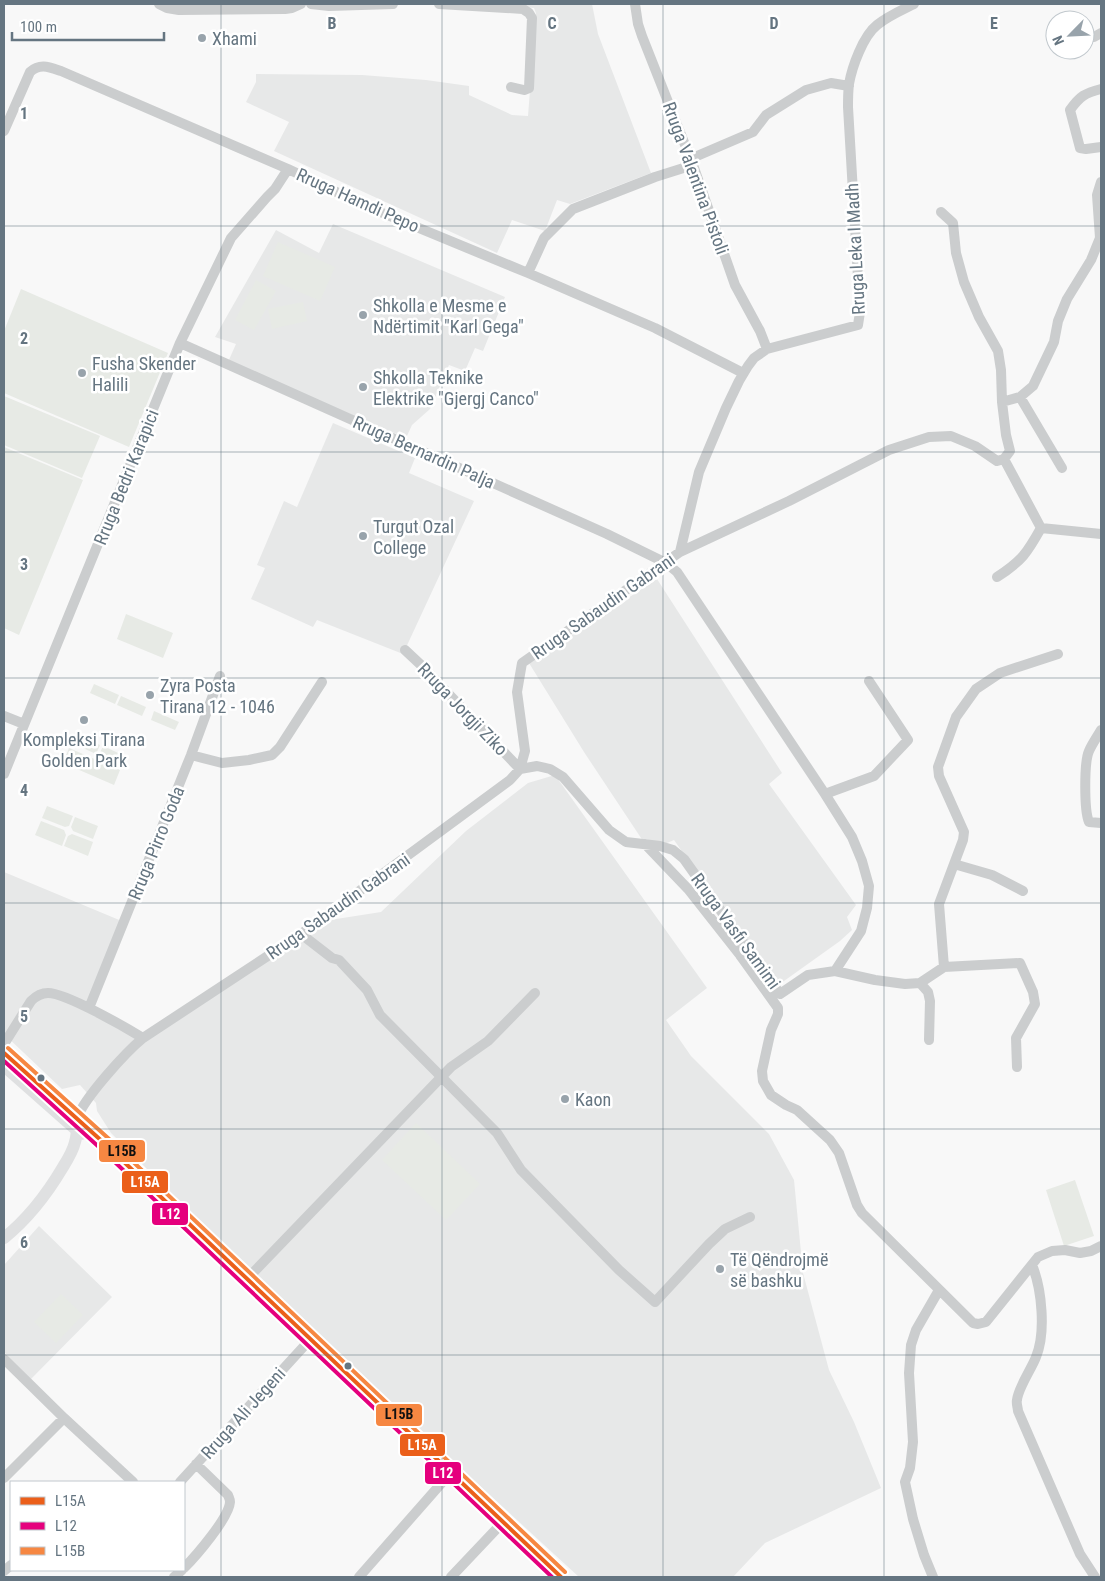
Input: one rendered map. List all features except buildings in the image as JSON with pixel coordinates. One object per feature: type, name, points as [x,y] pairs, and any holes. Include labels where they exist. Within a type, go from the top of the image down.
[{"type":"main road","points":[[4,1053],[77,1124],[99,1149],[446,1478],[561,1577]]},
{"type":"main road","points":[[4,1066],[104,1143],[500,1524],[550,1577]]},
{"type":"main road","points":[[4,1238],[20,1225],[37,1206],[59,1173],[71,1154],[75,1143],[77,1124]]},
{"type":"street","points":[[159,4],[173,10],[190,11],[285,9],[301,4]]},
{"type":"street","points":[[311,4],[329,6],[393,4]]},
{"type":"street","points":[[439,4],[523,9],[529,13],[532,18],[528,88],[524,90],[511,87]]},
{"type":"street","name":"Rruga Valentina Pistoli","points":[[635,4],[642,36],[692,162],[735,285],[760,331],[767,349]]},
{"type":"street","name":"Rruga Leka I Madh","points":[[680,552],[699,472],[726,408],[743,373],[754,358],[767,349],[858,325],[860,312],[848,108],[849,86],[851,75],[869,33],[876,25],[914,4]]},
{"type":"street","name":"Rruga Hamdi Pepo","points":[[4,131],[30,72],[35,67],[43,66],[71,75],[368,207],[655,328],[743,373]]},
{"type":"street","points":[[528,273],[544,238],[573,209],[692,162],[753,132],[766,115],[806,90],[831,83],[849,86]]},
{"type":"street","points":[[1101,89],[1086,93],[1070,110],[1080,148],[1101,147]]},
{"type":"street","name":"Rruga Bedri Karapici","points":[[4,774],[180,343],[232,238],[275,189],[288,170]]},
{"type":"street","points":[[1002,402],[1020,397],[1034,386],[1054,342],[1058,320],[1067,299],[1091,260],[1100,238],[1097,195],[1101,182]]},
{"type":"street","points":[[941,212],[953,223],[956,253],[964,282],[979,318],[998,350],[1002,402],[1010,452],[1004,459],[1041,528]]},
{"type":"street","name":"Rruga Bernardin Palja","points":[[180,343],[598,530],[666,563]]},
{"type":"street","points":[[1020,397],[1062,468]]},
{"type":"street","name":"Rruga Sabaudin Gabrani","points":[[77,1124],[79,1113],[95,1091],[143,1038],[301,934],[510,780],[520,769],[525,751],[517,692],[522,663],[680,552],[889,450],[928,437],[951,436],[975,446],[996,461],[1004,459]]},
{"type":"street","points":[[1041,528],[1101,534]]},
{"type":"street","points":[[998,577],[1014,566],[1027,553],[1041,528]]},
{"type":"street","points":[[666,563],[677,572],[826,794],[852,837],[862,861],[869,886],[867,908],[861,931],[834,971]]},
{"type":"street","name":"Rruga Jorgji Ziko","points":[[405,650],[520,769]]},
{"type":"street","points":[[944,968],[939,904],[963,840],[964,832],[939,776],[938,767],[956,717],[976,689],[1000,673],[1058,654]]},
{"type":"street","name":"Rruga Pirro Goda","points":[[89,1008],[220,676]]},
{"type":"street","points":[[826,794],[874,776],[908,740],[869,681]]},
{"type":"street","points":[[190,755],[222,763],[272,755],[280,748],[322,682]]},
{"type":"street","points":[[4,716],[24,724]]},
{"type":"street","points":[[1101,730],[1088,753],[1085,790],[1086,816],[1089,822],[1101,823]]},
{"type":"street","name":"Rruga Vasfi Samimi","points":[[520,769],[536,766],[550,768],[563,778],[609,830],[626,842],[660,846],[673,850],[684,859],[780,994],[808,975],[834,971],[875,980],[905,984],[920,983]]},
{"type":"street","points":[[645,844],[688,889],[740,955],[778,1008],[762,1071],[764,1081],[771,1095],[797,1110],[830,1140],[839,1153],[857,1205],[862,1213],[973,1323],[986,1322],[1038,1257],[1052,1251],[1065,1250],[1080,1253],[1091,1251],[1101,1246]]},
{"type":"street","points":[[954,864],[992,875],[1022,891]]},
{"type":"street","points":[[301,934],[332,958],[339,960],[367,990],[380,1015],[497,1132],[521,1170],[619,1270],[655,1302],[725,1229],[750,1217]]},
{"type":"street","points":[[929,1040],[930,1001],[928,992],[920,983],[944,968],[1020,963],[1033,992],[1035,1004],[1016,1038],[1017,1067]]},
{"type":"street","points":[[4,1044],[31,1001],[43,993],[59,995],[89,1008],[143,1038]]},
{"type":"street","points":[[247,1279],[451,1067],[488,1041],[535,993]]},
{"type":"street","points":[[1032,1265],[1037,1277],[1040,1293],[1041,1335],[1038,1355],[1017,1399],[1018,1411],[1080,1554],[1095,1577]]},
{"type":"street","points":[[933,1577],[913,1519],[906,1482],[914,1442],[909,1373],[911,1345],[916,1330],[939,1290]]},
{"type":"street","name":"Rruga Ali Jegeni","points":[[181,1481],[306,1344]]},
{"type":"street","points":[[4,1360],[130,1481]]},
{"type":"street","points":[[4,1478],[64,1418]]},
{"type":"street","points":[[185,1567],[208,1540],[229,1508],[230,1501],[228,1494],[196,1464]]},
{"type":"street","points":[[359,1577],[446,1478]]},
{"type":"street","points":[[452,1577],[500,1524]]},
{"type":"shaded area","points":[[490,4],[592,4],[598,34],[651,173],[570,204],[557,200],[545,231],[512,220],[497,253],[274,151],[289,122],[246,102],[256,82],[256,74],[362,75],[426,80],[469,86],[469,95],[512,115],[528,116],[536,13],[534,8]]},
{"type":"shaded area","name":"Shkolla e Mesme e Ndërtimit \"Karl Gega\"","points":[[333,224],[505,297],[483,351],[475,348],[465,371],[449,365],[430,409],[412,425],[406,438],[228,362],[236,344],[215,337],[276,230],[319,253]]},
{"type":"shaded area","points":[[278,242],[335,267],[320,301],[263,276]]},
{"type":"shaded area","points":[[256,280],[276,291],[254,330],[235,320]]},
{"type":"shaded area","name":"Fusha Skender Halili","points":[[21,289],[168,353],[129,447],[4,393],[4,331]]},
{"type":"shaded area","points":[[303,302],[307,321],[272,329],[268,309]]},
{"type":"shaded area","points":[[4,396],[100,436],[82,478],[4,445]]},
{"type":"shaded area","name":"Turgut Ozal College","points":[[333,423],[415,458],[409,473],[474,501],[403,654],[317,620],[313,627],[251,599],[265,568],[257,565],[284,501],[297,507]]},
{"type":"shaded area","points":[[4,447],[83,480],[19,635],[4,628]]},
{"type":"shaded area","points":[[657,579],[782,773],[769,784],[856,905],[847,917],[852,930],[840,941],[777,986],[674,840],[660,846],[645,844],[584,752],[529,663]]},
{"type":"shaded area","points":[[126,614],[173,633],[163,658],[117,639]]},
{"type":"shaded area","points":[[94,684],[119,695],[115,704],[90,693]]},
{"type":"shaded area","points":[[121,696],[146,707],[142,716],[117,705]]},
{"type":"shaded area","points":[[154,711],[179,722],[175,730],[151,720]]},
{"type":"shaded area","points":[[76,735],[100,745],[96,754],[72,743]]},
{"type":"shaded area","points":[[103,746],[127,757],[124,766],[99,755]]},
{"type":"shaded area","points":[[69,748],[120,770],[114,785],[63,763]]},
{"type":"shaded area","points":[[555,775],[707,988],[666,1020],[691,1056],[769,1134],[794,1180],[803,1273],[829,1370],[854,1422],[881,1488],[765,1543],[733,1577],[579,1577],[252,1274],[111,1133],[97,1111],[96,1103],[80,1085],[62,1089],[4,1034],[4,872],[124,922],[89,1008],[143,1038],[317,922],[381,912],[466,831],[528,783]]},
{"type":"shaded area","points":[[47,806],[73,816],[69,826],[65,827],[42,818]]},
{"type":"shaded area","points":[[75,817],[98,826],[93,839],[73,831],[71,827]]},
{"type":"shaded area","points":[[41,821],[64,830],[66,835],[62,846],[35,835]]},
{"type":"shaded area","points":[[72,834],[93,842],[88,856],[64,846],[68,836]]},
{"type":"shaded area","points":[[416,1123],[480,1184],[446,1220],[382,1160]]},
{"type":"shaded area","points":[[1075,1180],[1094,1236],[1064,1246],[1046,1190]]},
{"type":"shaded area","points":[[39,1226],[112,1297],[31,1379],[4,1352],[4,1265]]},
{"type":"shaded area","points":[[61,1294],[83,1315],[56,1343],[34,1322]]},
{"type":"transit line","name":"L15B","points":[[8,1048],[108,1138],[565,1572]]},
{"type":"transit line","name":"L15A","points":[[4,1053],[104,1143],[561,1577]]},
{"type":"transit line","name":"L12","points":[[4,1061],[100,1148],[552,1577]]},
{"type":"place","name":"Xhami","points":[[202,38]]},
{"type":"place","name":"Shkolla e Mesme e Ndërtimit \"Karl Gega\"","points":[[363,315]]},
{"type":"place","name":"Fusha Skender Halili","points":[[82,373]]},
{"type":"place","name":"Shkolla Teknike Elektrike \"Gjergj Canco\"","points":[[363,387]]},
{"type":"place","name":"Turgut Ozal College","points":[[363,536]]},
{"type":"place","name":"Zyra Posta Tirana 12 - 1046","points":[[150,695]]},
{"type":"place","name":"Kompleksi Tirana Golden Park","points":[[84,720]]},
{"type":"place","name":"Kaon","points":[[565,1099]]},
{"type":"place","name":"Të Qëndrojmë së bashku","points":[[720,1269]]}]
